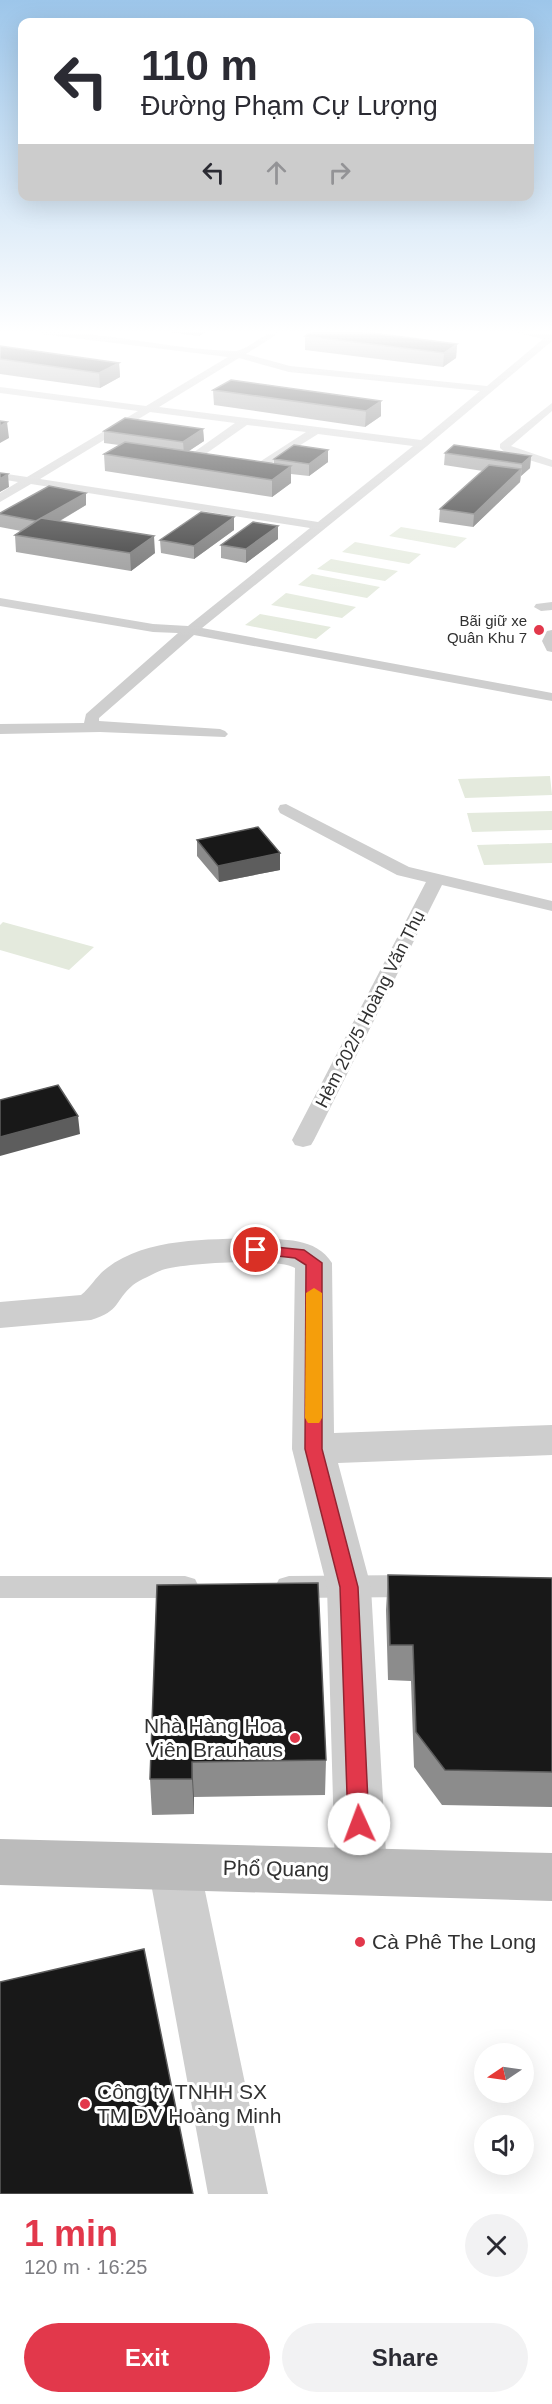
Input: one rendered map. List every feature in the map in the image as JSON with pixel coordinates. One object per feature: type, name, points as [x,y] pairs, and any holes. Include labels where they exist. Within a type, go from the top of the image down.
[{"type":"main road","name":"Phổ Quang","points":[[0,1862],[552,1877]]},
{"type":"street","points":[[0,1315],[91,1307],[105,1296],[120,1277],[154,1259],[202,1252],[256,1250],[299,1253],[314,1263],[313,1449],[349,1587],[361,1871]]},
{"type":"street","points":[[313,1449],[552,1440]]},
{"type":"street","points":[[174,1867],[238,2194]]},
{"type":"lane","points":[[0,498],[106,433]]},
{"type":"lane","points":[[206,467],[184,464],[227,433]]},
{"type":"lane","points":[[228,471],[249,474],[312,433]]},
{"type":"lane","points":[[343,433],[423,444]]},
{"type":"lane","points":[[99,727],[92,723],[91,717],[95,712],[176,642],[436,433]]},
{"type":"lane","points":[[519,433],[504,446],[510,451],[552,464]]},
{"type":"lane","points":[[0,476],[319,526]]},
{"type":"lane","points":[[0,602],[153,628],[191,630],[552,697]]},
{"type":"lane","points":[[153,628],[176,642],[398,679],[552,710]]},
{"type":"lane","points":[[552,634],[549,640],[552,648]]},
{"type":"lane","points":[[0,729],[99,727],[219,735]]},
{"type":"lane","points":[[286,809],[403,871],[552,906]]},
{"type":"lane","name":"Hẻm 202/5 Hoàng Văn Thụ","points":[[303,1140],[437,878]]},
{"type":"lane","points":[[267,1587],[444,1586]]},
{"type":"lane","points":[[0,1587],[209,1587]]},
{"type":"shaded area","points":[[401,527],[467,538],[455,548],[389,536]]},
{"type":"shaded area","points":[[355,542],[421,554],[409,564],[342,552]]},
{"type":"shaded area","points":[[331,559],[398,571],[385,581],[317,569]]},
{"type":"shaded area","points":[[312,574],[380,587],[367,598],[298,585]]},
{"type":"shaded area","points":[[286,593],[356,607],[342,618],[271,605]]},
{"type":"shaded area","points":[[260,614],[331,627],[316,639],[245,625]]},
{"type":"shaded area","points":[[550,776],[552,795],[465,798],[458,779]]},
{"type":"shaded area","points":[[552,811],[552,830],[472,832],[467,813]]},
{"type":"shaded area","points":[[552,843],[552,863],[484,865],[477,845]]},
{"type":"shaded area","points":[[3,922],[94,947],[69,970],[0,950],[0,925]]},
{"type":"building","points":[[121,433],[196,433],[183,442]]},
{"type":"building","points":[[125,442],[291,466],[272,480],[104,454]]},
{"type":"building","points":[[294,445],[328,450],[309,464],[274,459]]},
{"type":"building","points":[[454,445],[531,456],[522,464],[445,453]]},
{"type":"building","points":[[489,465],[521,469],[474,514],[440,509]]},
{"type":"building","points":[[0,473],[8,474],[0,479]]},
{"type":"building","points":[[49,486],[86,493],[36,521],[0,514],[0,513]]},
{"type":"building","points":[[201,512],[234,517],[194,546],[160,540]]},
{"type":"building","points":[[41,518],[154,536],[130,553],[15,535]]},
{"type":"building","points":[[253,522],[278,526],[246,549],[221,545]]},
{"type":"building","points":[[258,827],[280,853],[218,866],[197,840]]},
{"type":"building","points":[[58,1085],[78,1116],[0,1137],[0,1100]]},
{"type":"building","points":[[388,1575],[552,1578],[552,1772],[445,1770],[416,1732],[413,1645],[390,1645]]},
{"type":"building","points":[[318,1583],[326,1760],[192,1762],[192,1779],[150,1779],[157,1585]]},
{"type":"building","name":"Công ty TNHH SX TM DV Hoàng Minh","points":[[144,1949],[193,2194],[0,2194],[0,1982]]},
{"type":"slow traffic","points":[[314,1293],[314,1418]]},
{"type":"place","name":"Bãi giữ xe Quân Khu 7","points":[[539,630]]},
{"type":"place","name":"Nhà Hàng Hoa Viên Brauhaus","points":[[295,1738]]},
{"type":"place","name":"Cà Phê The Long","points":[[360,1942]]},
{"type":"place","name":"Công ty TNHH SX TM DV Hoàng Minh","points":[[85,2104]]},
{"type":"route","points":[[256,1250],[299,1253],[314,1263],[313,1449],[349,1587],[359,1824]]}]
